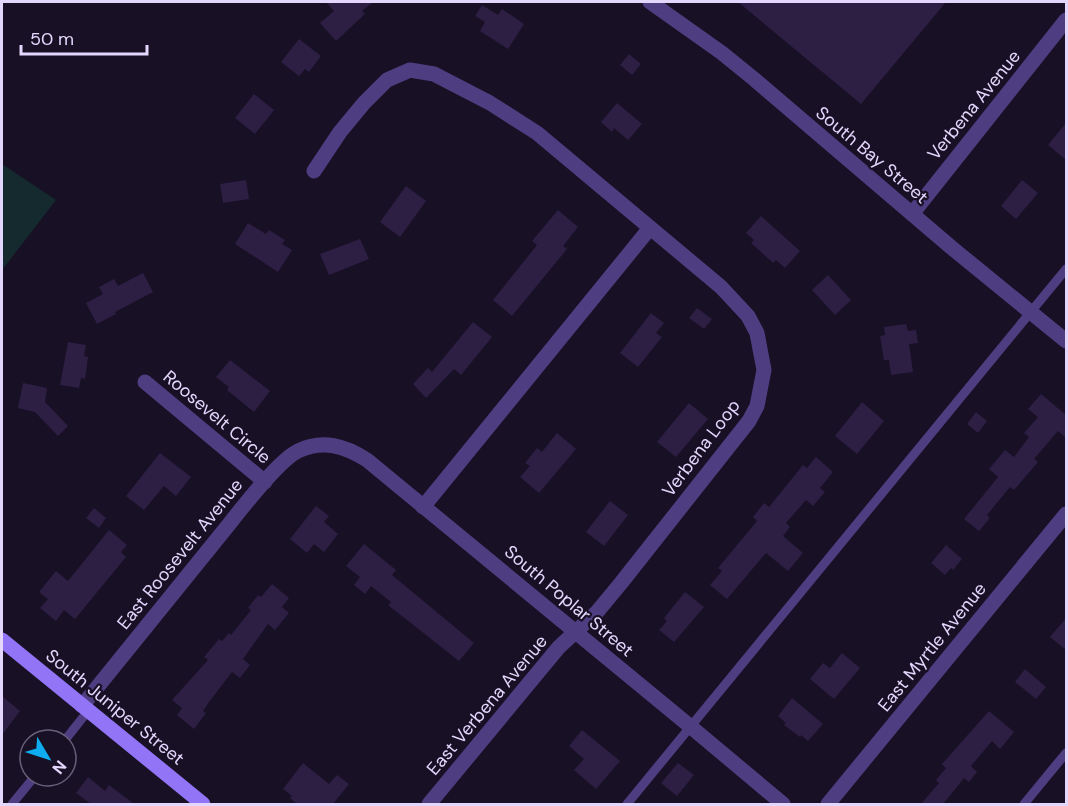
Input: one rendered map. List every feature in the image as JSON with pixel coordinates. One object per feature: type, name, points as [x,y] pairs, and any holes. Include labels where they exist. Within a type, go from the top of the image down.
[{"type":"street","name":"South Bay Street","points":[[650,2],[746,73],[1066,341]]},
{"type":"street","name":"Verbena Avenue","points":[[912,214],[1066,20]]},
{"type":"street","name":"Verbena Loop","points":[[314,171],[340,132],[387,80],[410,70],[435,74],[490,103],[537,133],[721,287],[748,316],[757,333],[764,370],[758,406],[749,421],[621,583],[577,632]]},
{"type":"street","points":[[423,507],[650,228]]},
{"type":"street","name":"Roosevelt Circle","points":[[145,382],[265,482]]},
{"type":"street","name":"South Poplar Street","points":[[322,445],[330,444],[358,454],[577,632],[783,804]]},
{"type":"street","name":"East Roosevelt Avenue","points":[[85,708],[265,482],[294,453],[311,446],[322,445]]},
{"type":"street","name":"East Myrtle Avenue","points":[[828,804],[1066,514]]},
{"type":"street","name":"East Verbena Avenue","points":[[429,804],[560,647],[577,632]]},
{"type":"street","name":"South Juniper Street","points":[[2,640],[194,802]]},
{"type":"lane","points":[[627,804],[1066,269]]},
{"type":"lane","points":[[72,728],[85,708]]},
{"type":"lane","points":[[1024,804],[1066,753]]},
{"type":"lane","points":[[12,804],[25,788]]},
{"type":"green space","points":[[2,164],[56,200],[2,270]]},
{"type":"building","points":[[326,2],[373,2],[362,11],[365,14],[336,41],[320,23],[334,11]]},
{"type":"building","points":[[738,2],[946,2],[861,104]]},
{"type":"building","points":[[482,5],[498,15],[502,9],[524,24],[508,49],[480,31],[485,22],[475,16]]},
{"type":"building","points":[[299,39],[321,56],[309,72],[305,69],[299,76],[281,62]]},
{"type":"building","points":[[629,54],[641,64],[632,75],[620,65]]},
{"type":"building","points":[[254,94],[274,110],[255,134],[235,118]]},
{"type":"building","points":[[617,103],[642,124],[628,140],[614,128],[612,132],[601,122]]},
{"type":"building","points":[[1066,123],[1066,160],[1048,145]]},
{"type":"building","points":[[246,180],[249,199],[223,203],[220,184]]},
{"type":"building","points":[[1022,180],[1038,193],[1016,219],[1001,206]]},
{"type":"building","points":[[406,186],[426,201],[400,237],[380,222]]},
{"type":"building","points":[[558,210],[578,227],[563,246],[567,249],[512,316],[493,300],[537,245],[532,241]]},
{"type":"building","points":[[761,216],[800,251],[785,268],[776,260],[773,263],[751,243],[754,240],[746,233]]},
{"type":"building","points":[[248,223],[266,234],[269,230],[285,240],[282,244],[292,250],[278,272],[235,244]]},
{"type":"building","points":[[360,239],[369,259],[329,275],[320,254]]},
{"type":"building","points":[[143,273],[153,292],[97,324],[86,303],[103,294],[99,287],[114,279],[118,286]]},
{"type":"building","points":[[828,275],[851,300],[835,315],[812,290]]},
{"type":"building","points":[[697,308],[712,319],[704,329],[689,318]]},
{"type":"building","points":[[651,313],[664,323],[656,333],[662,337],[638,367],[620,353]]},
{"type":"building","points":[[473,322],[492,337],[461,375],[454,369],[426,398],[413,384],[428,368],[432,372]]},
{"type":"building","points":[[906,324],[908,331],[916,330],[918,343],[909,344],[913,372],[891,375],[889,360],[884,360],[880,336],[885,335],[884,327]]},
{"type":"building","points":[[68,342],[86,345],[84,356],[88,357],[85,379],[81,378],[79,388],[60,385]]},
{"type":"building","points":[[230,360],[270,391],[254,412],[227,390],[229,387],[216,377]]},
{"type":"building","points":[[23,383],[47,388],[45,402],[68,426],[58,436],[35,412],[18,408]]},
{"type":"building","points":[[1041,394],[1066,415],[1066,438],[1058,431],[1034,459],[1038,462],[1014,490],[1010,487],[987,515],[990,518],[979,531],[964,519],[998,477],[989,469],[1005,450],[1014,457],[1029,437],[1024,433],[1038,417],[1028,409]]},
{"type":"building","points":[[862,402],[884,421],[857,454],[835,436]]},
{"type":"building","points":[[689,403],[708,419],[676,457],[657,442]]},
{"type":"building","points":[[976,412],[987,421],[978,433],[967,424]]},
{"type":"building","points":[[557,433],[576,449],[539,493],[520,477],[530,466],[525,463],[537,448],[542,452]]},
{"type":"building","points":[[160,453],[191,477],[176,496],[164,486],[144,510],[126,496]]},
{"type":"building","points":[[816,457],[833,472],[820,488],[825,492],[813,506],[806,500],[786,523],[790,527],[783,536],[803,553],[788,571],[766,553],[727,599],[710,585],[722,571],[718,568],[757,521],[753,517],[764,503],[769,507],[803,465],[807,468]]},
{"type":"building","points":[[610,501],[628,515],[604,546],[586,532]]},
{"type":"building","points":[[316,506],[329,516],[324,522],[338,534],[324,552],[314,544],[307,553],[290,539]]},
{"type":"building","points":[[94,508],[106,518],[99,528],[86,518]]},
{"type":"building","points":[[109,530],[127,545],[121,552],[126,557],[75,619],[64,610],[56,621],[40,608],[48,599],[39,592],[56,571],[68,581]]},
{"type":"building","points":[[364,544],[396,570],[392,575],[474,643],[459,661],[388,605],[391,602],[371,586],[365,594],[354,585],[360,577],[346,566]]},
{"type":"building","points":[[946,545],[962,559],[953,570],[951,568],[945,575],[931,563]]},
{"type":"building","points":[[272,584],[289,598],[282,607],[289,613],[275,630],[268,624],[243,659],[250,665],[240,678],[232,672],[203,711],[206,713],[194,729],[177,715],[182,708],[172,700],[208,660],[204,657],[219,639],[222,641],[229,633],[231,635],[251,610],[248,608],[258,595],[261,597]]},
{"type":"building","points":[[685,592],[704,607],[674,642],[659,630],[667,621],[664,618]]},
{"type":"building","points":[[1066,618],[1066,650],[1050,637]]},
{"type":"building","points":[[842,653],[860,668],[834,699],[810,679],[823,663],[830,668]]},
{"type":"building","points":[[1025,669],[1046,687],[1036,699],[1015,682]]},
{"type":"building","points":[[2,696],[20,711],[2,735]]},
{"type":"building","points":[[792,698],[823,724],[808,741],[784,725],[786,723],[778,716]]},
{"type":"building","points":[[989,711],[1014,732],[1000,749],[992,741],[971,766],[977,772],[969,782],[964,778],[943,804],[921,804],[939,783],[936,780],[946,768],[942,764]]},
{"type":"building","points":[[582,730],[620,761],[596,789],[574,770],[584,759],[569,746]]},
{"type":"building","points":[[303,763],[329,784],[337,775],[349,784],[333,804],[297,804],[290,798],[292,796],[283,789]]},
{"type":"building","points":[[678,763],[694,775],[677,796],[661,783]]},
{"type":"building","points":[[88,777],[105,791],[109,785],[134,804],[91,804],[76,793]]}]
